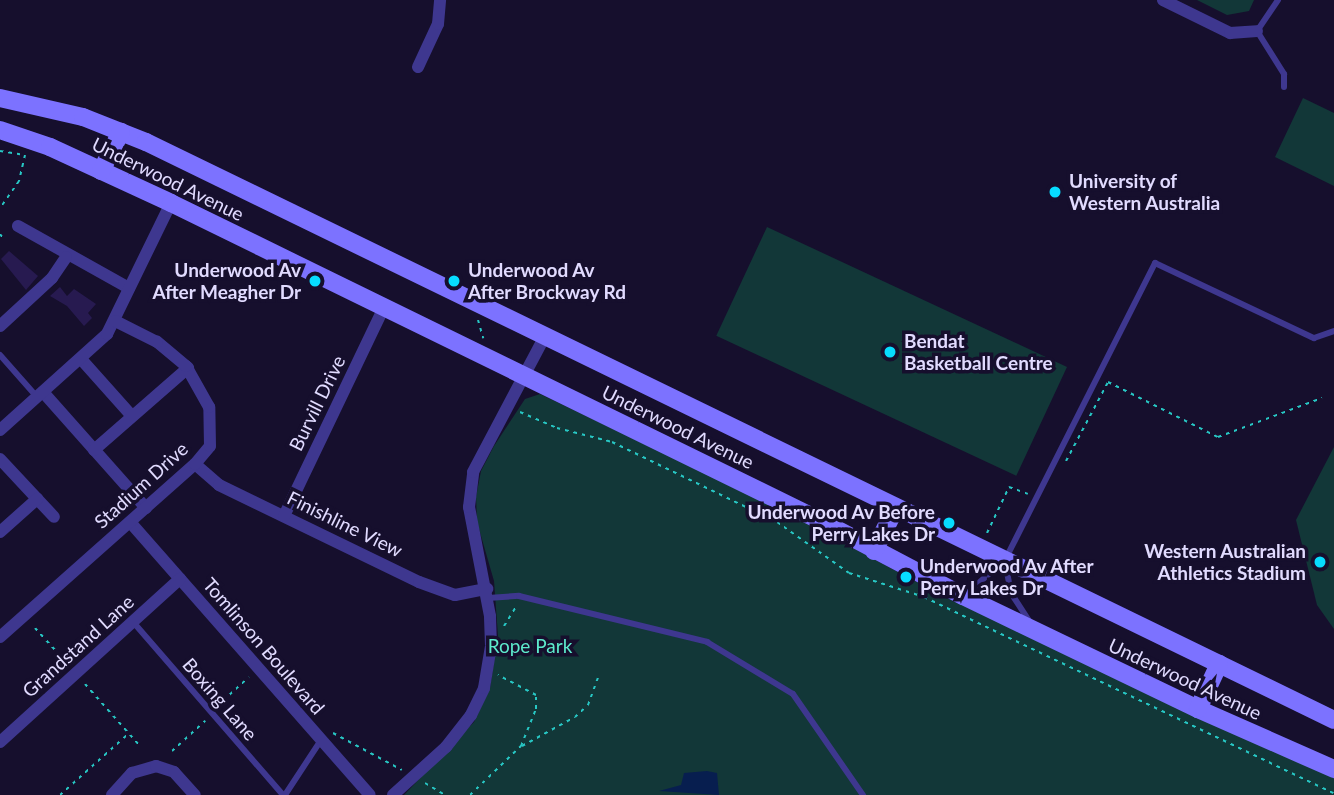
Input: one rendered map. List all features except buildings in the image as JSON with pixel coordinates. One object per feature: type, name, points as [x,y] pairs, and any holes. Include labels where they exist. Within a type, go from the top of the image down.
[{"type":"main road","name":"Underwood Avenue","points":[[0,98],[72,114],[121,132],[1334,720]]},
{"type":"main road","name":"Underwood Avenue","points":[[0,130],[171,203],[817,519],[963,596],[1198,709],[1334,769]]},
{"type":"main road","points":[[101,171],[121,132]]},
{"type":"main road","points":[[874,551],[896,507]]},
{"type":"main road","points":[[1198,709],[1219,664]]},
{"type":"street","points":[[418,67],[438,24],[440,0]]},
{"type":"street","points":[[1163,0],[1230,33],[1257,31]]},
{"type":"street","points":[[0,430],[81,359],[115,321],[171,203]]},
{"type":"street","points":[[18,226],[66,257],[129,288]]},
{"type":"street","points":[[0,326],[52,278],[66,257]]},
{"type":"street","name":"Burvill Drive","points":[[284,516],[384,307]]},
{"type":"street","name":"Stadium Drive","points":[[3,629],[146,508],[195,464],[210,446],[212,418],[188,368],[173,353],[115,321]]},
{"type":"street","points":[[393,795],[415,777],[471,715],[488,670],[491,635],[487,593],[472,527],[470,490],[480,454],[510,407],[545,336]]},
{"type":"street","points":[[81,359],[132,416]]},
{"type":"street","points":[[94,450],[188,368]]},
{"type":"street","points":[[40,395],[146,508]]},
{"type":"street","points":[[0,458],[54,517]]},
{"type":"street","name":"Finishline View","points":[[195,464],[219,485],[440,590],[468,595],[487,593]]},
{"type":"street","points":[[0,532],[37,499]]},
{"type":"street","name":"Tomlinson Boulevard","points":[[130,522],[322,734],[370,795]]},
{"type":"street","name":"Grandstand Lane","points":[[0,741],[180,579]]},
{"type":"street","points":[[112,795],[132,773],[156,766],[174,772],[195,795]]},
{"type":"lane","points":[[1278,0],[1257,31],[1284,74],[1284,87]]},
{"type":"lane","points":[[963,596],[1005,560],[1155,263],[1314,338],[1334,331]]},
{"type":"lane","points":[[0,355],[40,395]]},
{"type":"lane","points":[[1005,560],[1011,593],[1038,631]]},
{"type":"lane","points":[[487,593],[519,596],[708,642],[793,694],[863,795]]},
{"type":"lane","name":"Boxing Lane","points":[[134,623],[284,795]]},
{"type":"lane","points":[[284,795],[322,734]]},
{"type":"path","points":[[0,151],[25,155],[19,181],[0,208]]},
{"type":"path","points":[[0,234],[4,238]]},
{"type":"path","points":[[473,302],[488,358]]},
{"type":"path","points":[[1064,466],[1108,382],[1218,437],[1322,398]]},
{"type":"path","points":[[510,407],[556,428],[612,442],[777,522],[849,573],[924,597],[1334,793]]},
{"type":"path","points":[[985,537],[1009,486],[1035,498]]},
{"type":"path","points":[[937,575],[947,566],[972,561],[976,553]]},
{"type":"path","points":[[491,635],[513,616],[519,596]]},
{"type":"path","points":[[36,628],[72,669]]},
{"type":"path","points":[[488,670],[536,695],[536,709],[521,746]]},
{"type":"path","points":[[80,678],[140,746]]},
{"type":"path","points":[[470,795],[521,746],[588,705],[597,678]]},
{"type":"path","points":[[60,795],[129,733]]},
{"type":"path","points":[[322,734],[415,777],[445,795]]},
{"type":"green space","points":[[1197,0],[1254,0],[1249,11],[1227,15]]},
{"type":"green space","points":[[1303,98],[1334,113],[1334,186],[1275,157]]},
{"type":"green space","name":"Bendat Basketball Centre","points":[[767,227],[1067,367],[1016,476],[716,336]]},
{"type":"green space","name":"Rope Park","points":[[540,394],[782,510],[939,594],[1334,778],[1334,795],[404,795],[474,722],[490,688],[498,636],[494,581],[477,522],[476,497],[481,471],[494,446],[525,399]]},
{"type":"green space","name":"Western Australian Athletics Stadium","points":[[1334,447],[1334,629],[1317,605],[1296,520]]},
{"type":"water","points":[[684,773],[717,773],[719,795],[659,791],[681,785]]},
{"type":"place","name":"University of Western Australia","points":[[1055,192]]},
{"type":"place","name":"Underwood Av After Meagher Dr","points":[[315,281]]},
{"type":"place","name":"Underwood Av After Brockway Rd","points":[[454,281]]},
{"type":"place","name":"Bendat Basketball Centre","points":[[890,352]]},
{"type":"place","name":"Underwood Av Before Perry Lakes Dr","points":[[949,523]]},
{"type":"place","name":"Western Australian Athletics Stadium","points":[[1320,562]]},
{"type":"place","name":"Underwood Av After Perry Lakes Dr","points":[[906,577]]}]
